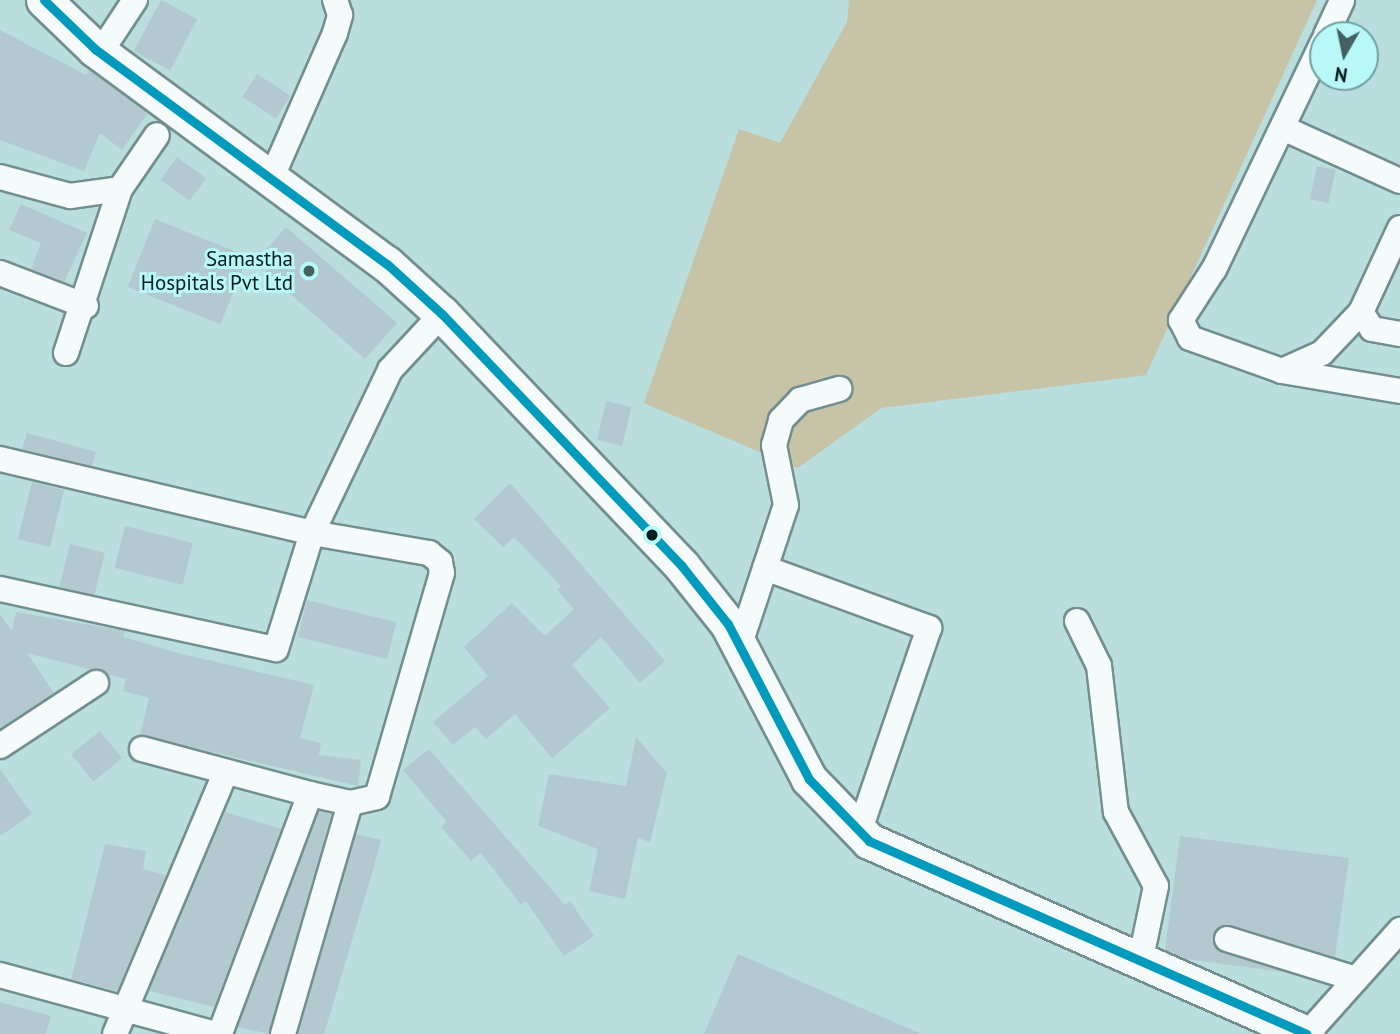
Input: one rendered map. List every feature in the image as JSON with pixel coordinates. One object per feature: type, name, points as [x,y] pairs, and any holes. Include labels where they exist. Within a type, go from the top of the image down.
[{"type":"main road","points":[[44,0],[102,50],[387,264],[442,314],[681,565],[740,644],[809,779],[859,832],[1307,1034]]},
{"type":"street","points":[[102,50],[135,0]]},
{"type":"street","points":[[271,179],[335,33],[340,15],[334,0]]},
{"type":"street","points":[[1332,21],[1342,0]]},
{"type":"street","points":[[1309,72],[1283,128],[1181,320],[1190,338],[1282,371],[1400,391]]},
{"type":"street","points":[[1283,128],[1400,181]]},
{"type":"street","points":[[66,353],[86,306],[120,190],[157,135]]},
{"type":"street","points":[[0,177],[70,196],[120,190]]},
{"type":"street","points":[[1282,371],[1322,353],[1361,312],[1400,228]]},
{"type":"street","points":[[0,273],[86,306]]},
{"type":"street","points":[[1361,312],[1372,329],[1400,334]]},
{"type":"street","points":[[0,589],[276,649],[312,533],[390,370],[442,314]]},
{"type":"street","points":[[740,644],[786,505],[774,446],[781,420],[800,400],[839,389]]},
{"type":"street","points":[[0,458],[312,533],[429,553],[442,573],[377,797],[350,803],[225,773],[142,748]]},
{"type":"street","points":[[765,568],[929,628],[859,832]]},
{"type":"street","points":[[1077,621],[1099,666],[1116,812],[1156,886],[1141,958]]},
{"type":"street","points":[[0,746],[96,683]]},
{"type":"street","points":[[119,1023],[225,773]]},
{"type":"street","points":[[0,975],[119,1023],[218,1034],[310,794]]},
{"type":"street","points":[[283,1034],[350,803]]},
{"type":"street","points":[[1307,1034],[1400,930]]},
{"type":"street","points":[[1227,939],[1356,979]]},
{"type":"shaded area","points":[[849,0],[1317,0],[1146,375],[881,408],[798,468],[644,403],[739,129],[780,143],[847,22]]},
{"type":"building","points":[[161,0],[197,19],[170,70],[134,51]]},
{"type":"building","points":[[0,30],[86,75],[90,70],[148,113],[122,150],[100,133],[84,171],[0,140]]},
{"type":"building","points":[[257,74],[291,96],[276,118],[242,97]]},
{"type":"building","points":[[177,157],[206,178],[190,201],[161,180]]},
{"type":"building","points":[[1317,166],[1336,170],[1329,203],[1310,199]]},
{"type":"building","points":[[21,204],[87,233],[64,282],[31,269],[41,243],[9,230]]},
{"type":"building","points":[[155,219],[248,256],[220,324],[128,287]]},
{"type":"building","points":[[286,227],[397,323],[365,359],[265,272],[272,259],[263,253]]},
{"type":"building","points":[[606,401],[631,407],[622,446],[597,440]]},
{"type":"building","points":[[27,433],[96,452],[92,466],[22,449]]},
{"type":"building","points":[[32,482],[64,490],[50,547],[18,539]]},
{"type":"building","points":[[510,483],[665,661],[640,683],[601,637],[572,665],[610,708],[552,758],[515,714],[486,739],[475,727],[453,745],[433,722],[488,676],[464,647],[512,603],[545,636],[574,609],[557,590],[561,586],[514,537],[503,547],[474,519]]},
{"type":"building","points":[[125,526],[193,543],[183,585],[115,568]]},
{"type":"building","points":[[70,544],[105,553],[94,595],[59,587]]},
{"type":"building","points":[[307,600],[396,622],[387,659],[298,637]]},
{"type":"building","points":[[16,612],[125,631],[123,637],[178,653],[314,685],[300,738],[321,743],[319,755],[361,760],[358,786],[140,735],[149,698],[123,691],[126,679],[27,653],[54,693],[0,728],[0,614],[12,631]]},
{"type":"building","points":[[100,731],[122,758],[93,781],[71,754]]},
{"type":"building","points":[[636,737],[667,773],[650,842],[638,838],[625,899],[589,891],[598,849],[538,826],[549,774],[626,786]]},
{"type":"building","points":[[429,749],[565,905],[570,901],[594,936],[564,956],[526,901],[521,905],[481,853],[471,861],[441,827],[447,822],[403,770]]},
{"type":"building","points":[[0,769],[32,814],[0,836]]},
{"type":"building","points":[[319,811],[331,814],[269,1034],[238,1027]]},
{"type":"building","points":[[225,812],[281,829],[214,1007],[149,991]]},
{"type":"building","points":[[356,834],[381,840],[373,870],[324,1034],[298,1034]]},
{"type":"building","points":[[1180,836],[1349,858],[1335,957],[1231,925],[1213,934],[1217,950],[1283,972],[1186,959],[1165,950]]},
{"type":"building","points":[[105,844],[146,851],[143,869],[166,875],[117,991],[71,979]]},
{"type":"building","points":[[738,954],[921,1034],[704,1034]]},
{"type":"building","points":[[0,1002],[51,1016],[46,1034],[0,1034]]},
{"type":"transit line","points":[[44,0],[95,49],[387,264],[442,314],[681,565],[728,624],[809,779],[869,841],[1306,1034]]},
{"type":"place","name":"Samastha Hospitals Pvt Ltd","points":[[309,271]]}]
